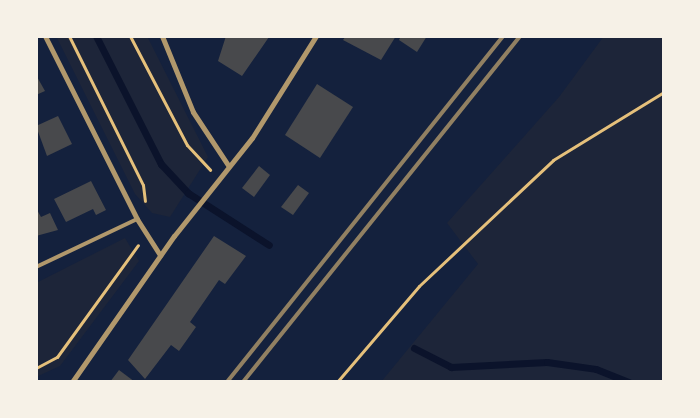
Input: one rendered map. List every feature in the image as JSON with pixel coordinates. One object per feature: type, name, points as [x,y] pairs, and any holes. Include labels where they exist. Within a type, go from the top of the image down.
[{"type":"street","points":[[45,36],[137,219],[160,255]]},
{"type":"street","points":[[162,36],[193,112],[228,165]]},
{"type":"street","points":[[72,382],[174,236],[228,165],[252,138],[316,36]]},
{"type":"lane","points":[[36,267],[137,219]]},
{"type":"path","points":[[69,36],[143,185],[146,211],[137,219]]},
{"type":"path","points":[[130,36],[187,145],[217,179]]},
{"type":"path","points":[[337,382],[418,286],[553,160],[664,92]]},
{"type":"path","points":[[36,368],[57,357],[146,234]]},
{"type":"shaded area","points":[[56,36],[147,36],[208,157],[170,217],[152,213],[135,194]]},
{"type":"shaded area","points":[[604,36],[664,36],[664,382],[381,382],[478,264],[447,223],[559,97]]},
{"type":"shaded area","points":[[125,238],[139,261],[60,366],[36,377],[36,283]]},
{"type":"building","points":[[226,36],[231,38],[269,37],[242,76],[218,61]]},
{"type":"building","points":[[346,36],[396,36],[381,60],[343,40]]},
{"type":"building","points":[[401,36],[427,36],[417,52],[399,40]]},
{"type":"building","points":[[36,75],[45,91],[36,95]]},
{"type":"building","points":[[317,84],[353,107],[320,158],[285,135]]},
{"type":"building","points":[[58,116],[72,144],[47,156],[36,126]]},
{"type":"building","points":[[259,166],[270,175],[254,197],[242,188]]},
{"type":"building","points":[[91,181],[106,210],[96,215],[93,209],[66,222],[54,199]]},
{"type":"building","points":[[298,185],[309,193],[293,215],[281,207]]},
{"type":"building","points":[[36,208],[41,217],[50,213],[58,230],[36,236]]},
{"type":"building","points":[[214,236],[246,256],[225,284],[219,280],[190,322],[196,327],[179,351],[171,345],[145,379],[128,360]]},
{"type":"building","points":[[119,370],[135,382],[110,382]]},
{"type":"waterway","points":[[96,36],[161,164],[188,193],[269,245]]},
{"type":"waterway","points":[[414,348],[451,367],[547,362],[596,369],[629,382]]},
{"type":"railway","points":[[227,382],[503,36]]},
{"type":"railway","points":[[243,382],[520,36]]}]
